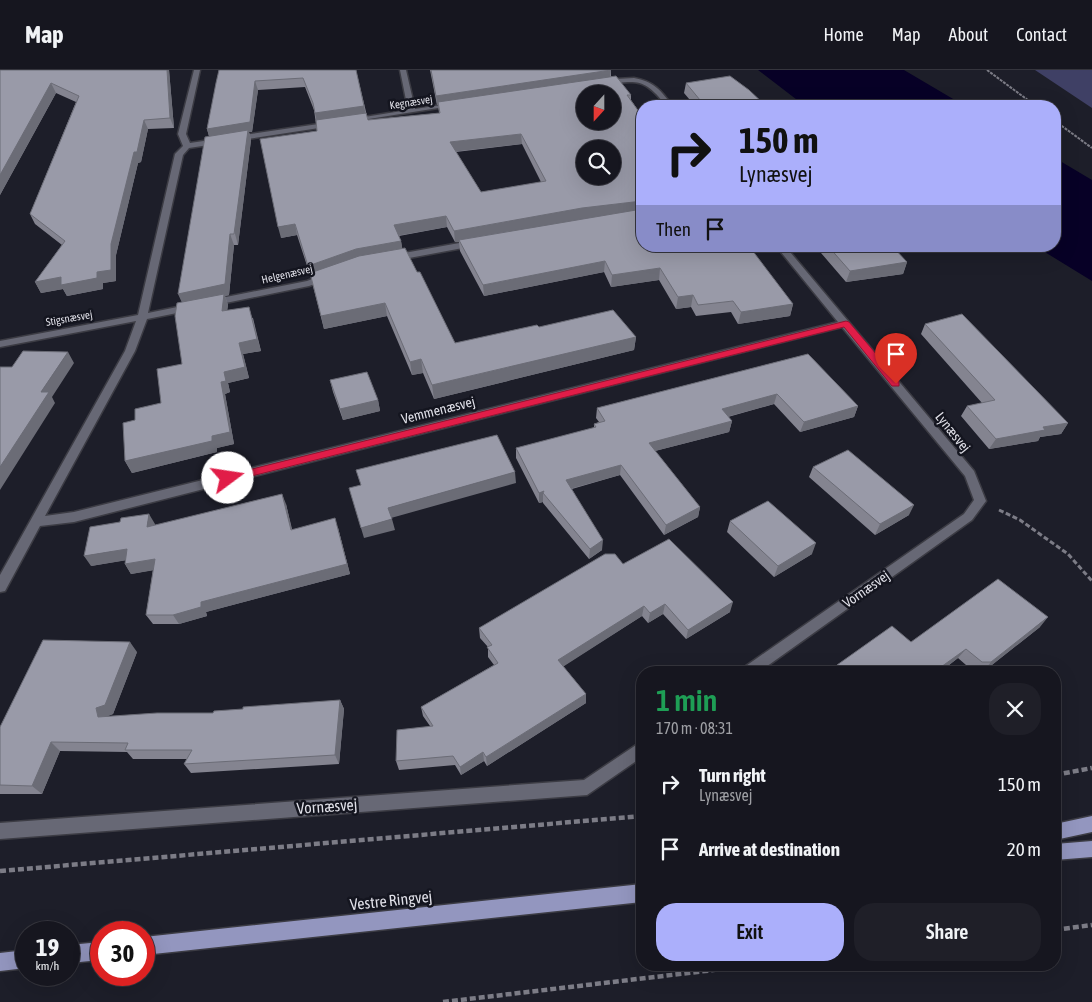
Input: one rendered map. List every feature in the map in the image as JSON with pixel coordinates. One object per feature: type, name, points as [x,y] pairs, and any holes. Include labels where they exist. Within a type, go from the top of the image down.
[{"type":"main road","points":[[1061,831],[1092,824]]},
{"type":"main road","points":[[1061,852],[1092,849]]},
{"type":"main road","name":"Vestre Ringvej","points":[[155,945],[636,894]]},
{"type":"main road","points":[[0,962],[15,960]]},
{"type":"street","points":[[0,587],[130,350],[142,318],[179,154],[187,146],[182,134],[197,70]]},
{"type":"street","points":[[403,70],[412,111]]},
{"type":"street","points":[[597,84],[638,80],[652,85],[664,100]]},
{"type":"street","name":"Kegnæsvej","points":[[187,146],[461,104]]},
{"type":"street","points":[[388,259],[485,242]]},
{"type":"street","name":"Lynæsvej","points":[[785,252],[970,474],[980,501]]},
{"type":"street","name":"Helgenæsvej","points":[[142,318],[309,284],[334,274]]},
{"type":"street","name":"Stigsnæsvej","points":[[0,344],[142,318]]},
{"type":"street","name":"Vemmenæsvej","points":[[36,522],[74,517],[846,323]]},
{"type":"street","name":"Vornæsvej","points":[[756,666],[968,516],[980,501]]},
{"type":"street","name":"Vornæsvej","points":[[0,830],[587,787],[636,752]]},
{"type":"path","points":[[987,70],[1028,100]]},
{"type":"path","points":[[1061,125],[1092,148]]},
{"type":"path","points":[[980,501],[1020,520],[1068,554],[1092,581]]},
{"type":"path","points":[[1061,773],[1092,768]]},
{"type":"path","points":[[0,871],[636,817]]},
{"type":"path","points":[[1061,929],[1092,925]]},
{"type":"path","points":[[443,1002],[705,971]]},
{"type":"shaded area","points":[[758,70],[904,70],[955,100],[797,100]]},
{"type":"shaded area","points":[[1035,70],[1092,70],[1092,108]]},
{"type":"shaded area","points":[[1061,162],[1092,180],[1092,281],[1045,252],[1061,252]]},
{"type":"building","points":[[0,70],[167,70],[170,118],[144,120],[111,244],[111,270],[97,272],[97,278],[61,285],[61,277],[35,282],[65,241],[30,214],[79,96],[51,83],[0,175]]},
{"type":"building","points":[[219,70],[356,70],[364,106],[315,113],[303,78],[255,81],[250,122],[207,129]]},
{"type":"building","points":[[431,70],[611,70],[436,96]]},
{"type":"building","points":[[616,76],[631,95],[627,95],[636,108],[636,202],[582,208],[454,231],[446,216],[394,225],[401,241],[356,249],[308,266],[295,224],[278,227],[260,139],[317,131],[316,120],[366,113],[368,120],[440,113],[438,102]],"holes":[[[521,134],[546,181],[481,192],[450,142]]]},
{"type":"building","points":[[730,76],[760,100],[700,100],[686,83]]},
{"type":"building","points":[[248,130],[234,234],[230,234],[225,284],[178,294],[205,137]]},
{"type":"building","points":[[636,210],[636,252],[754,252],[793,304],[741,312],[733,301],[698,305],[693,295],[678,297],[660,268],[612,275],[605,261],[483,285],[459,240]]},
{"type":"building","points":[[405,248],[417,272],[420,272],[455,343],[537,325],[539,327],[613,310],[636,337],[432,385],[421,359],[410,362],[385,303],[321,316],[310,273],[359,256]]},
{"type":"building","points":[[833,252],[898,252],[907,262],[850,271]]},
{"type":"building","points":[[224,294],[222,311],[249,307],[257,339],[239,343],[245,367],[224,372],[226,381],[221,382],[230,432],[212,436],[212,441],[125,461],[123,423],[135,420],[135,409],[161,403],[157,369],[182,364],[175,316],[177,303]]},
{"type":"building","points":[[962,314],[1068,423],[1043,427],[1045,430],[996,439],[967,406],[995,400],[925,324]]},
{"type":"building","points":[[23,351],[68,352],[41,392],[49,392],[0,467],[0,367],[12,367]]},
{"type":"building","points":[[808,354],[858,406],[804,422],[777,394],[722,409],[732,421],[649,443],[700,507],[666,525],[621,465],[566,480],[603,540],[590,549],[543,493],[544,491],[539,493],[516,448],[596,427],[594,424],[605,421],[597,408]]},
{"type":"building","points":[[367,372],[378,400],[340,409],[330,380]]},
{"type":"building","points":[[497,435],[515,472],[388,508],[392,519],[361,528],[349,488],[361,485],[356,470]]},
{"type":"building","points":[[848,450],[914,505],[880,524],[813,467]]},
{"type":"building","points":[[282,494],[291,530],[335,518],[347,564],[201,602],[201,607],[173,615],[146,615],[155,559],[125,564],[127,549],[84,556],[90,527],[120,522],[121,518],[149,514],[147,527]]},
{"type":"building","points":[[768,501],[816,543],[778,566],[730,521]]},
{"type":"building","points":[[669,539],[733,602],[688,630],[665,604],[650,613],[644,606],[558,660],[586,694],[486,757],[483,752],[460,767],[453,756],[396,761],[397,730],[433,726],[421,707],[498,663],[487,647],[492,645],[479,628],[605,554],[615,554],[623,564]]},
{"type":"building","points":[[998,579],[1048,617],[991,662],[982,662],[966,649],[942,666],[837,665],[892,626],[911,642]]},
{"type":"building","points":[[43,640],[130,642],[105,705],[96,708],[98,717],[157,713],[213,713],[214,711],[243,709],[243,707],[340,700],[335,755],[184,764],[192,750],[125,750],[128,743],[51,742],[32,786],[0,785],[0,727]]},
{"type":"route","points":[[228,478],[846,323],[896,384]]}]
